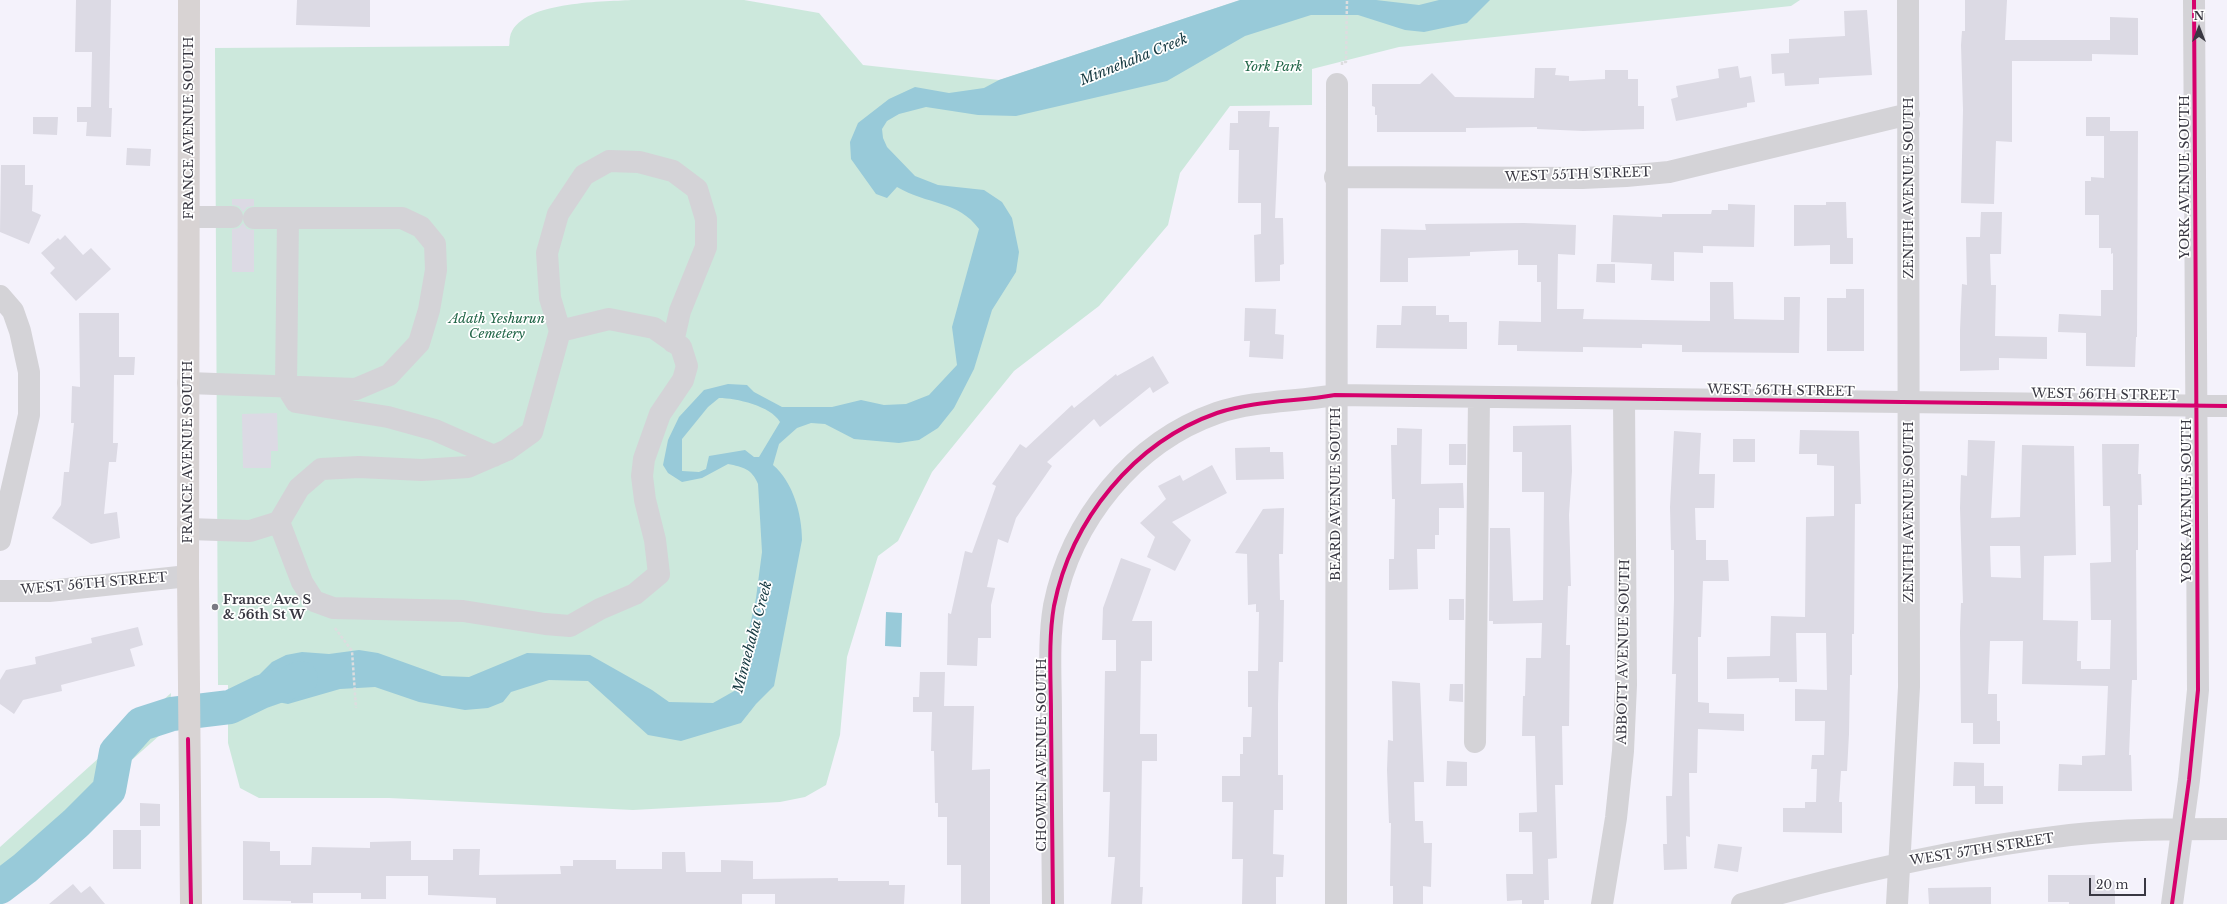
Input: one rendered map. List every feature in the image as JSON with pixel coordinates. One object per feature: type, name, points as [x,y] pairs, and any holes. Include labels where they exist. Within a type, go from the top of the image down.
[{"type":"main road","name":"FRANCE AVENUE SOUTH","points":[[189,0],[188,739],[191,904]]},
{"type":"street","name":"ZENITH AVENUE SOUTH","points":[[1897,904],[1909,687],[1908,0]]},
{"type":"street","name":"YORK AVENUE SOUTH","points":[[2172,904],[2198,690],[2194,0]]},
{"type":"street","name":"BEARD AVENUE SOUTH","points":[[1336,904],[1337,84]]},
{"type":"street","name":"WEST 55TH STREET","points":[[1336,177],[1582,178],[1669,172],[1909,114]]},
{"type":"street","points":[[188,529],[250,531],[279,522],[299,488],[321,470],[359,467],[422,470],[468,467],[507,450],[532,432],[560,331],[550,298],[547,253],[558,214],[584,175],[609,161],[639,162],[673,171],[697,189],[706,219],[706,247],[680,311],[673,342]]},
{"type":"street","points":[[189,217],[232,217]]},
{"type":"street","points":[[188,383],[356,389],[390,375],[419,343],[428,310],[436,270],[436,244],[421,227],[402,218],[254,218]]},
{"type":"street","points":[[288,218],[286,386],[296,402],[388,417],[436,430],[494,456]]},
{"type":"street","points":[[0,296],[13,311],[20,331],[29,372],[29,415],[0,540]]},
{"type":"street","points":[[279,522],[302,582],[314,601],[333,608],[463,611],[545,624],[570,626],[600,609],[635,594],[658,574],[655,540],[645,500],[642,476],[644,459],[660,414],[683,380],[687,366],[681,347],[654,328],[609,319],[560,331]]},
{"type":"street","name":"WEST 56TH STREET","points":[[1336,395],[1479,398],[2227,406]]},
{"type":"street","name":"CHOWEN AVENUE SOUTH","points":[[1053,904],[1051,650],[1054,606],[1066,564],[1085,524],[1109,488],[1142,457],[1178,432],[1217,414],[1260,403],[1304,400],[1336,395]]},
{"type":"street","points":[[1475,742],[1479,398]]},
{"type":"street","name":"ABBOTT AVENUE SOUTH","points":[[1602,904],[1616,818],[1623,751],[1626,685],[1624,399]]},
{"type":"street","name":"WEST 56TH STREET","points":[[0,592],[49,591],[188,576]]},
{"type":"street","name":"WEST 57TH STREET","points":[[1742,904],[1850,874],[1960,851],[2071,835],[2182,829],[2227,829]]},
{"type":"path","points":[[1346,52],[1347,0]]},
{"type":"path","points":[[332,623],[352,651],[356,708]]},
{"type":"green space","points":[[631,0],[744,0],[819,13],[863,65],[999,80],[1240,0],[1800,0],[1791,6],[1399,47],[1312,69],[1312,105],[1230,106],[1180,173],[1168,225],[1099,306],[1014,371],[932,472],[898,541],[878,556],[847,657],[840,735],[826,785],[805,797],[780,802],[633,810],[389,798],[259,798],[240,788],[228,743],[228,685],[218,685],[215,48],[509,46],[510,37],[516,25],[528,16],[544,10],[582,3]]},
{"type":"green space","points":[[171,693],[169,727],[0,877],[0,847]]},
{"type":"water","points":[[1240,0],[1376,0],[1419,5],[1439,0],[1490,0],[1467,23],[1424,32],[1405,30],[1358,15],[1311,15],[1245,36],[1167,81],[1016,116],[978,115],[926,107],[899,114],[887,121],[882,129],[883,138],[887,147],[915,176],[938,185],[984,190],[1002,202],[1012,218],[1019,252],[1016,272],[992,310],[974,369],[954,408],[938,428],[919,440],[899,443],[854,439],[825,424],[811,423],[797,428],[779,444],[773,465],[786,480],[795,499],[802,530],[802,540],[774,686],[756,704],[741,723],[681,741],[648,735],[588,681],[549,680],[511,692],[503,702],[488,708],[465,710],[419,702],[375,687],[340,689],[288,704],[262,699],[251,689],[260,674],[272,662],[286,655],[302,652],[329,654],[359,650],[378,653],[442,676],[469,677],[527,653],[590,655],[652,690],[669,702],[713,703],[736,690],[756,598],[762,552],[758,484],[750,472],[738,466],[728,464],[702,478],[682,482],[668,473],[663,465],[668,440],[679,417],[704,390],[728,384],[747,385],[754,392],[782,407],[832,407],[861,400],[884,405],[906,404],[929,395],[957,365],[952,327],[979,229],[962,213],[952,208],[908,193],[897,187],[887,198],[876,194],[851,159],[850,142],[858,123],[889,99],[915,87],[949,93],[984,88],[999,80]],"holes":[[[719,398],[743,401],[761,407],[775,416],[780,422],[759,457],[754,457],[745,450],[709,456],[706,469],[699,472],[682,471],[682,439],[708,407]]]},
{"type":"water","points":[[886,612],[902,613],[901,647],[885,646]]},
{"type":"building","points":[[76,0],[111,0],[109,108],[112,108],[111,137],[86,136],[87,122],[77,122],[77,107],[91,107],[92,52],[75,52]]},
{"type":"building","points":[[297,0],[370,0],[370,27],[296,25]]},
{"type":"building","points":[[1965,0],[2007,0],[2005,40],[2110,40],[2110,17],[2138,18],[2138,55],[2092,54],[2092,61],[2012,61],[2012,142],[1996,141],[1994,204],[1961,203],[1963,110],[1961,45],[1962,31],[1965,31]]},
{"type":"building","points":[[1867,10],[1872,75],[1819,78],[1819,84],[1785,86],[1784,73],[1772,74],[1771,54],[1789,53],[1789,39],[1845,36],[1844,11]]},
{"type":"building","points":[[1738,66],[1740,78],[1751,76],[1755,102],[1747,103],[1747,107],[1676,121],[1671,99],[1678,97],[1676,86],[1719,78],[1718,69]]},
{"type":"building","points":[[1535,68],[1556,68],[1555,75],[1569,76],[1569,81],[1605,79],[1605,70],[1628,70],[1628,79],[1638,79],[1638,106],[1644,106],[1644,129],[1583,131],[1537,129],[1537,127],[1466,128],[1466,132],[1377,132],[1377,115],[1375,115],[1375,107],[1372,106],[1372,84],[1420,84],[1432,73],[1455,97],[1534,98]]},
{"type":"building","points":[[1238,111],[1270,111],[1269,127],[1279,127],[1275,218],[1283,218],[1284,264],[1280,265],[1280,281],[1255,282],[1254,235],[1261,234],[1261,203],[1238,203],[1239,150],[1229,150],[1230,123],[1238,123]]},
{"type":"building","points":[[33,117],[58,117],[57,135],[33,134]]},
{"type":"building","points":[[2086,117],[2110,117],[2110,131],[2138,131],[2137,337],[2135,367],[2086,366],[2086,333],[2058,332],[2059,314],[2101,316],[2101,290],[2113,290],[2113,253],[2111,254],[2111,248],[2099,248],[2099,215],[2085,215],[2085,181],[2091,181],[2091,177],[2104,178],[2104,136],[2086,136]]},
{"type":"building","points":[[127,148],[151,149],[150,166],[126,165]]},
{"type":"building","points":[[1,165],[25,165],[25,185],[33,185],[32,211],[41,215],[29,244],[0,232]]},
{"type":"building","points":[[232,199],[254,199],[254,206],[247,207],[243,212],[239,206],[232,205]]},
{"type":"building","points":[[1826,202],[1846,202],[1847,238],[1853,238],[1853,264],[1830,264],[1830,245],[1794,246],[1794,205],[1826,205]]},
{"type":"building","points":[[1728,204],[1755,205],[1754,247],[1703,246],[1703,253],[1674,252],[1674,281],[1651,280],[1652,264],[1611,262],[1613,215],[1662,217],[1662,214],[1711,214],[1712,210],[1728,210]]},
{"type":"building","points":[[1981,212],[2002,212],[2001,254],[1990,254],[1991,285],[1996,285],[1995,336],[2047,337],[2047,359],[1999,358],[1999,370],[1960,371],[1962,284],[1967,285],[1966,237],[1980,237]]},
{"type":"building","points":[[243,223],[247,229],[254,230],[254,272],[232,272],[232,229],[239,228]]},
{"type":"building","points":[[1524,223],[1576,225],[1575,255],[1558,254],[1557,309],[1584,309],[1583,319],[1710,321],[1710,282],[1733,282],[1734,319],[1784,320],[1784,297],[1800,297],[1799,353],[1682,352],[1682,345],[1642,344],[1642,348],[1583,347],[1583,352],[1517,351],[1517,345],[1498,345],[1499,321],[1541,322],[1541,282],[1537,282],[1537,265],[1518,265],[1518,250],[1470,252],[1470,256],[1408,258],[1408,282],[1380,282],[1381,229],[1426,230],[1425,224]]},
{"type":"building","points":[[65,235],[83,255],[91,248],[111,269],[76,301],[50,273],[55,268],[41,253],[58,238],[60,240]]},
{"type":"building","points":[[1597,264],[1615,264],[1615,283],[1596,282]]},
{"type":"building","points":[[1846,289],[1864,289],[1864,351],[1827,351],[1827,298],[1846,298]]},
{"type":"building","points":[[1402,306],[1436,306],[1436,315],[1449,315],[1449,322],[1467,322],[1467,349],[1376,348],[1377,325],[1401,325]]},
{"type":"building","points":[[1245,308],[1276,309],[1275,334],[1284,335],[1283,359],[1249,357],[1250,341],[1244,341]]},
{"type":"building","points":[[79,313],[119,313],[119,357],[135,357],[134,375],[114,375],[113,443],[118,443],[116,462],[109,462],[104,514],[117,512],[120,538],[91,544],[52,518],[61,505],[64,472],[69,472],[74,423],[71,423],[72,386],[80,387]]},
{"type":"building","points":[[1153,356],[1169,383],[1153,393],[1150,387],[1100,427],[1094,419],[1047,462],[1052,466],[1016,518],[1008,543],[998,539],[987,587],[995,588],[991,605],[991,638],[978,638],[977,666],[947,665],[948,613],[951,614],[965,551],[972,553],[996,486],[992,484],[1020,444],[1026,448],[1072,405],[1074,408],[1116,374],[1117,376]]},
{"type":"building","points":[[277,413],[278,451],[271,451],[271,468],[243,468],[242,414]]},
{"type":"building","points":[[1571,425],[1572,471],[1569,515],[1571,586],[1568,586],[1566,645],[1570,645],[1569,726],[1562,726],[1563,785],[1555,785],[1557,858],[1548,859],[1549,900],[1544,900],[1544,904],[1522,904],[1522,900],[1507,901],[1506,874],[1533,874],[1532,832],[1519,832],[1519,813],[1537,812],[1535,736],[1522,736],[1523,696],[1525,696],[1526,658],[1541,658],[1542,623],[1493,624],[1493,621],[1489,621],[1490,528],[1510,528],[1513,601],[1543,600],[1544,492],[1522,492],[1522,452],[1513,452],[1513,426]]},
{"type":"building","points":[[1397,428],[1422,429],[1421,484],[1463,483],[1464,508],[1439,508],[1439,535],[1435,535],[1435,549],[1417,549],[1418,589],[1389,590],[1389,559],[1394,559],[1395,499],[1392,499],[1391,445],[1397,445]]},
{"type":"building","points":[[1800,430],[1859,431],[1861,504],[1855,504],[1854,634],[1852,634],[1852,675],[1850,675],[1849,734],[1847,771],[1841,771],[1839,802],[1842,802],[1842,833],[1783,832],[1783,808],[1805,808],[1805,802],[1816,802],[1817,769],[1811,769],[1812,755],[1824,755],[1825,721],[1795,721],[1795,689],[1827,690],[1826,633],[1796,633],[1797,682],[1779,682],[1779,678],[1727,679],[1727,657],[1770,656],[1771,616],[1805,617],[1806,517],[1834,516],[1834,466],[1817,465],[1817,454],[1799,454]]},
{"type":"building","points":[[1674,431],[1701,433],[1699,474],[1715,474],[1714,508],[1695,508],[1696,540],[1706,540],[1706,560],[1728,560],[1729,581],[1703,581],[1701,637],[1698,637],[1698,702],[1709,703],[1709,713],[1744,714],[1744,731],[1698,729],[1697,773],[1689,773],[1690,837],[1686,836],[1687,869],[1664,870],[1663,844],[1667,844],[1666,796],[1672,796],[1676,674],[1672,674],[1674,550],[1671,550],[1670,507]]},
{"type":"building","points":[[1733,439],[1755,439],[1755,462],[1733,462]]},
{"type":"building","points":[[1968,440],[1995,441],[1991,518],[2020,517],[2022,445],[2074,446],[2076,555],[2044,556],[2043,620],[2078,621],[2077,661],[2081,661],[2081,669],[2110,669],[2111,620],[2091,620],[2090,563],[2111,562],[2110,506],[2103,506],[2102,444],[2139,444],[2138,474],[2141,474],[2142,505],[2138,505],[2138,550],[2136,550],[2137,680],[2132,680],[2129,755],[2131,755],[2132,791],[2058,791],[2059,764],[2082,765],[2082,756],[2105,755],[2108,686],[2022,684],[2023,641],[1990,641],[1988,694],[1997,694],[1997,721],[2000,721],[2000,744],[1973,744],[1973,723],[1961,723],[1960,632],[1961,603],[1963,603],[1960,508],[1961,475],[1967,476]],"holes":[[[1990,546],[2020,546],[2021,578],[1991,577]]]},
{"type":"building","points":[[1449,444],[1466,444],[1466,465],[1449,465]]},
{"type":"building","points":[[1270,447],[1270,452],[1283,452],[1284,479],[1236,480],[1235,448]]},
{"type":"building","points":[[1212,465],[1227,493],[1172,522],[1191,540],[1175,571],[1147,557],[1155,537],[1140,523],[1166,499],[1158,486],[1180,475],[1183,481]]},
{"type":"building","points":[[1284,508],[1283,554],[1279,554],[1280,600],[1284,600],[1283,662],[1279,662],[1278,704],[1278,775],[1283,775],[1283,810],[1274,810],[1273,854],[1284,855],[1283,877],[1276,877],[1276,904],[1242,904],[1243,859],[1232,859],[1233,802],[1222,802],[1222,776],[1240,776],[1240,754],[1243,754],[1243,737],[1251,737],[1252,707],[1248,707],[1248,671],[1258,671],[1259,612],[1256,612],[1256,604],[1248,605],[1247,554],[1235,553],[1263,509]]},
{"type":"building","points":[[1121,558],[1151,569],[1132,621],[1152,621],[1152,661],[1141,661],[1140,734],[1157,734],[1157,761],[1142,761],[1140,887],[1143,887],[1142,904],[1111,904],[1115,857],[1108,857],[1110,792],[1103,792],[1105,671],[1116,671],[1116,640],[1102,640],[1103,608]]},
{"type":"building","points":[[1449,599],[1464,599],[1464,620],[1449,620]]},
{"type":"building","points":[[138,627],[143,645],[130,649],[135,666],[61,685],[62,691],[23,700],[14,714],[0,704],[0,680],[6,670],[36,664],[35,657],[92,643],[91,638]]},
{"type":"building","points":[[920,672],[945,672],[944,706],[974,706],[972,770],[990,769],[990,904],[961,904],[961,865],[947,865],[947,817],[938,817],[938,803],[935,803],[934,751],[931,751],[932,712],[913,712],[913,697],[919,697]]},
{"type":"building","points":[[1392,681],[1420,683],[1424,782],[1414,782],[1415,821],[1423,821],[1424,843],[1432,843],[1431,887],[1423,886],[1423,904],[1393,904],[1393,886],[1390,886],[1391,823],[1389,823],[1387,770],[1388,740],[1393,741]]},
{"type":"building","points":[[1450,684],[1463,684],[1463,702],[1449,701]]},
{"type":"building","points":[[1447,761],[1467,762],[1467,786],[1446,786]]},
{"type":"building","points":[[1954,762],[1984,763],[1984,786],[2003,786],[2003,804],[1975,804],[1975,786],[1953,786]]},
{"type":"building","points":[[140,803],[160,804],[160,826],[140,826]]},
{"type":"building","points":[[113,830],[141,830],[141,869],[113,869]]},
{"type":"building","points":[[243,841],[270,842],[270,851],[280,851],[280,865],[311,865],[312,847],[370,848],[370,842],[411,841],[411,860],[453,860],[453,849],[480,849],[479,875],[561,874],[560,866],[573,866],[573,860],[616,860],[616,869],[662,869],[662,852],[685,852],[686,872],[721,872],[721,860],[753,861],[753,879],[838,878],[838,881],[889,881],[889,885],[905,885],[904,904],[775,904],[775,894],[742,894],[742,904],[496,904],[496,898],[428,895],[428,876],[386,876],[386,899],[361,899],[361,893],[313,893],[313,903],[243,900]]},
{"type":"building","points":[[1718,844],[1742,847],[1738,872],[1714,868]]},
{"type":"building","points":[[2048,875],[2095,875],[2095,880],[2115,881],[2115,904],[2069,904],[2069,902],[2048,902]]},
{"type":"building","points":[[73,884],[81,893],[90,886],[105,904],[49,904]]},
{"type":"building","points":[[1991,887],[1991,904],[1929,904],[1928,888]]},
{"type":"waterway","name":"Minnehaha Creek","points":[[0,887],[25,868],[76,823],[109,790],[116,752],[141,724],[172,714],[230,707],[261,692],[301,678]]},
{"type":"cycle path","points":[[2172,904],[2189,780],[2198,690],[2194,0]]},
{"type":"cycle path","points":[[1053,904],[1050,647],[1054,606],[1062,574],[1075,544],[1091,515],[1111,488],[1133,464],[1159,443],[1187,426],[1217,413],[1261,403],[1335,395],[2227,406]]},
{"type":"cycle path","points":[[188,739],[191,904]]},
{"type":"place","name":"France Ave S & 56th St W","points":[[215,607]]},
{"type":"park label","name":"York Park","points":[[1273,67]]},
{"type":"park label","name":"Adath Yeshurun Cemetery","points":[[497,326]]}]
